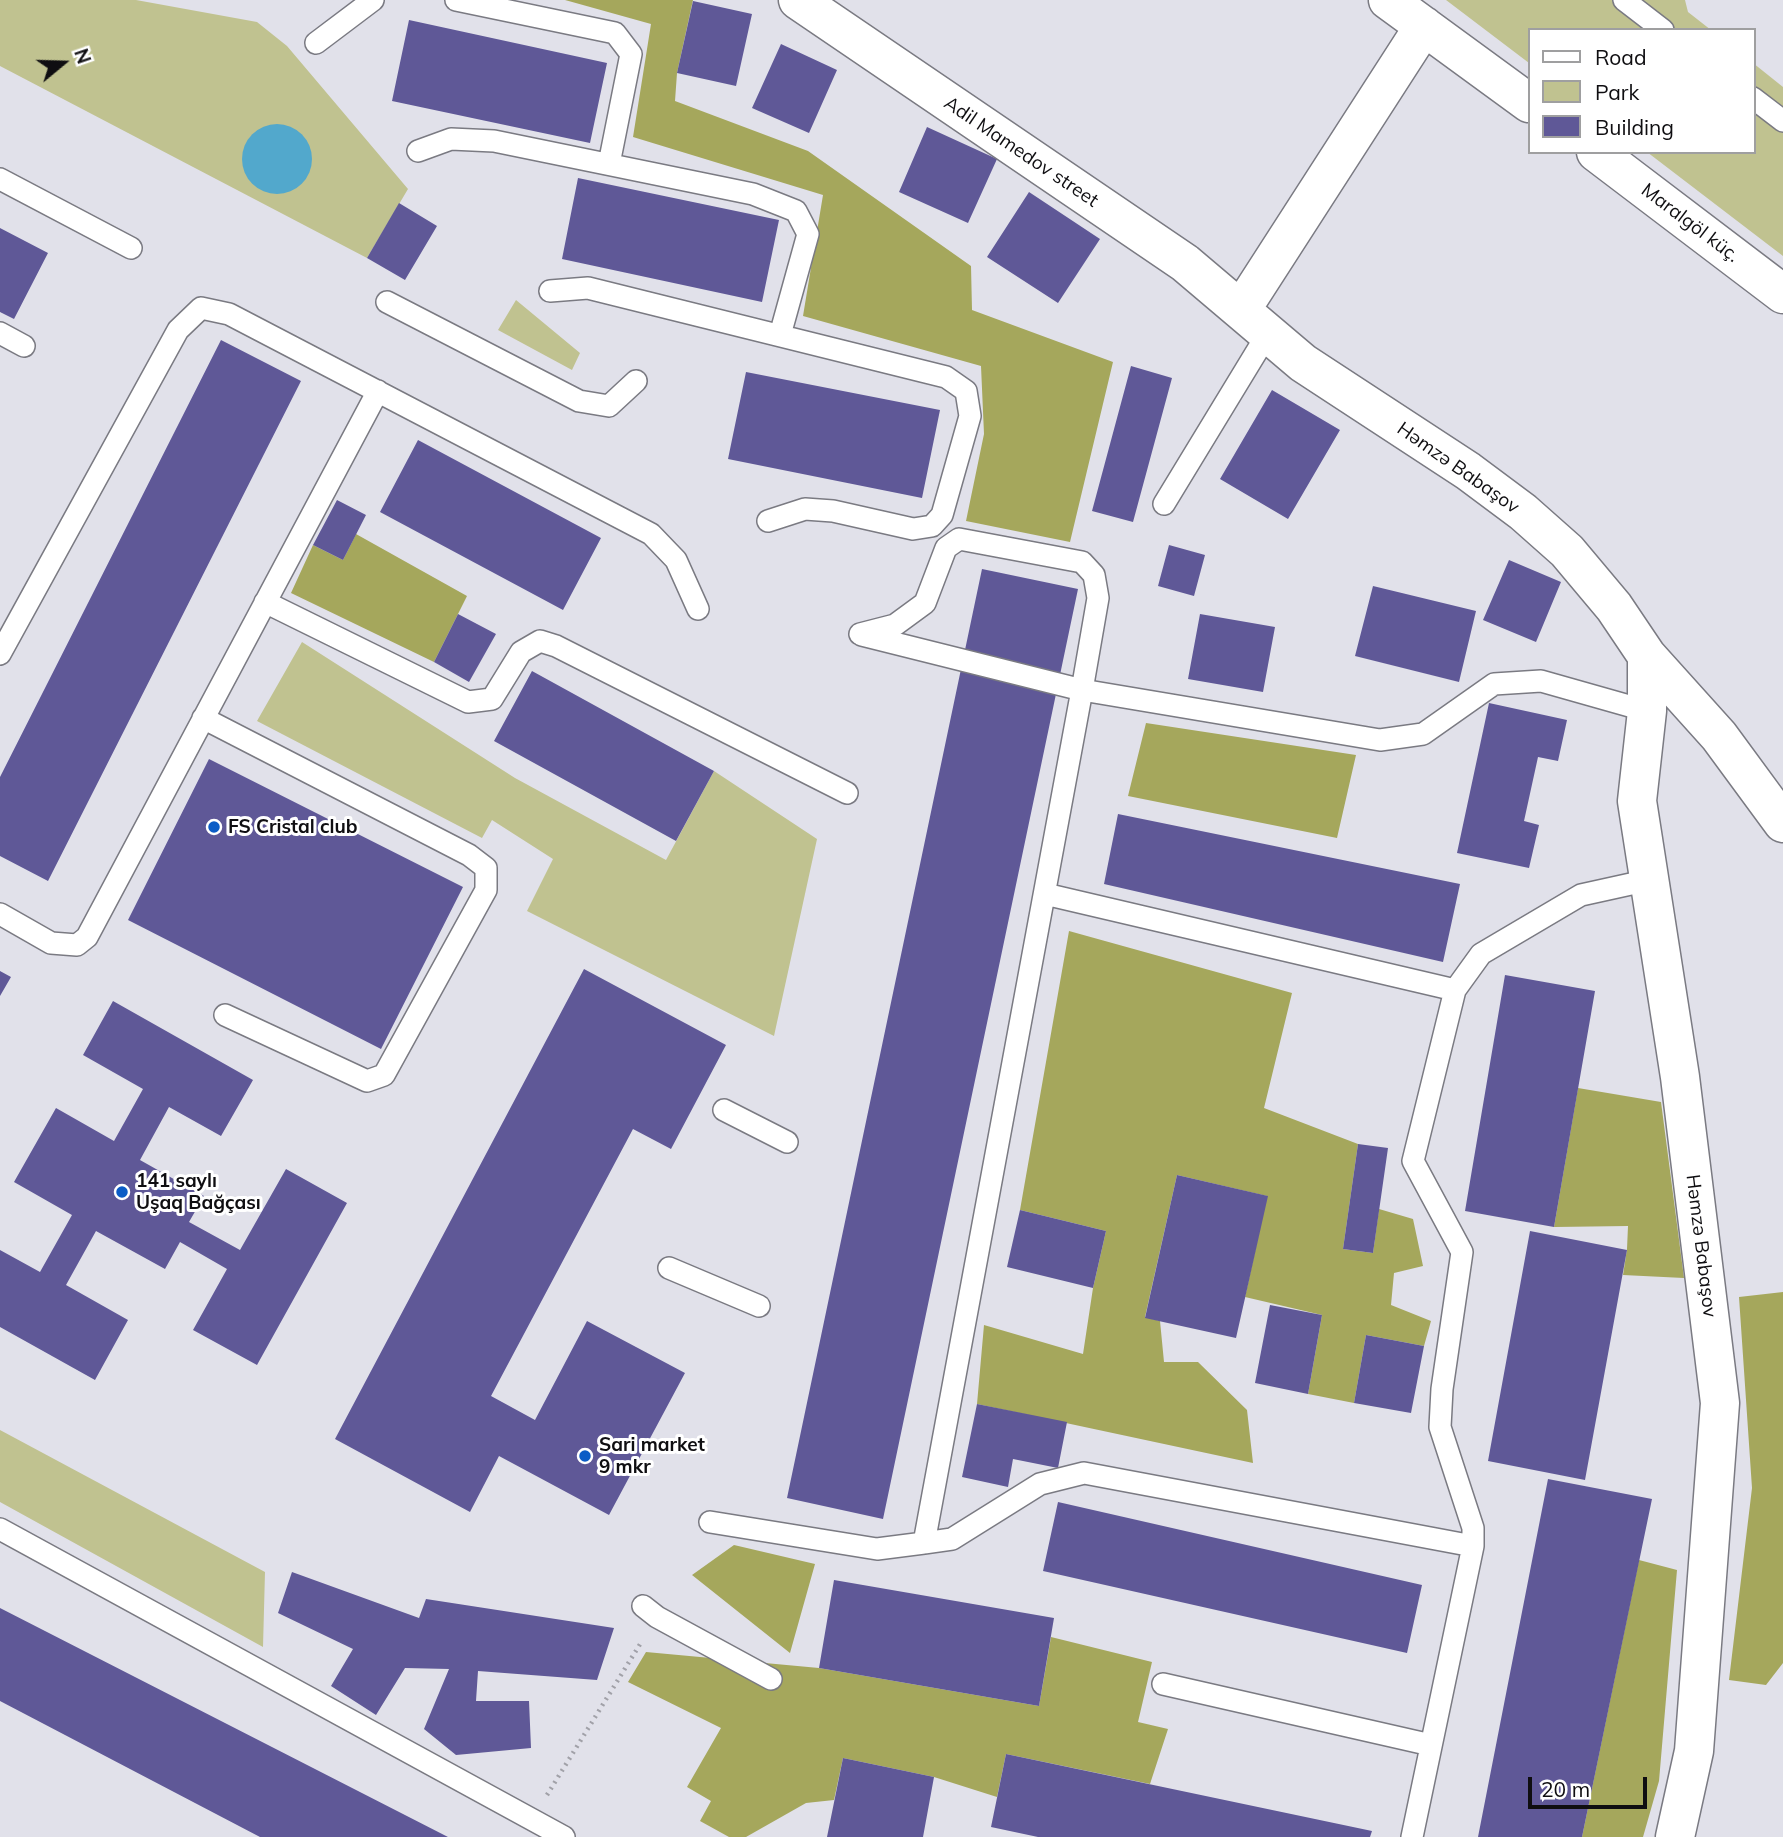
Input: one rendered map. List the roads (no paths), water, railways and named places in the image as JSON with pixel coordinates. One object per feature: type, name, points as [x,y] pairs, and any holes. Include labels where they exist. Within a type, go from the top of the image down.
[{"type":"street","name":"Adil Mamedov street","points":[[797,0],[1185,263],[1254,321]]},
{"type":"street","points":[[1388,0],[1528,102]]},
{"type":"street","points":[[1254,321],[1424,26]]},
{"type":"street","name":"Maralgöl küç.","points":[[1599,154],[1783,294]]},
{"type":"street","name":"Həmzə Babaşov","points":[[1254,321],[1303,363],[1468,471],[1567,551],[1614,607],[1647,656],[1719,736],[1783,823]]},
{"type":"street","name":"Həmzə Babaşov","points":[[1647,656],[1647,710],[1637,801],[1680,1077],[1720,1402],[1694,1751],[1675,1837]]},
{"type":"lane","points":[[316,43],[373,0]]},
{"type":"lane","points":[[456,0],[615,33],[631,54],[609,164]]},
{"type":"lane","points":[[1624,0],[1660,28]]},
{"type":"lane","points":[[1755,100],[1783,121]]},
{"type":"lane","points":[[418,151],[451,139],[494,141],[753,194],[796,211],[808,234],[780,335]]},
{"type":"lane","points":[[0,179],[131,248]]},
{"type":"lane","points":[[550,291],[589,288],[946,377],[966,391],[970,416],[942,515],[932,526],[913,529],[833,511],[805,509],[768,521]]},
{"type":"lane","points":[[387,302],[579,401],[609,405],[636,381]]},
{"type":"lane","points":[[0,654],[178,330],[201,308],[229,314],[651,534],[676,560],[698,609]]},
{"type":"lane","points":[[1164,505],[1254,321]]},
{"type":"lane","points":[[0,333],[24,346]]},
{"type":"lane","points":[[0,914],[51,943],[77,945],[87,937],[378,391]]},
{"type":"lane","points":[[924,1543],[1082,691],[1098,598],[1094,575],[1082,562],[959,539],[946,548],[925,603],[895,625],[860,634],[1082,691],[1380,740],[1423,734],[1494,684],[1541,681],[1647,710]]},
{"type":"lane","points":[[265,602],[468,702],[492,699],[521,652],[540,641],[556,646],[847,793]]},
{"type":"lane","points":[[203,718],[469,855],[486,868],[486,890],[384,1075],[367,1081],[225,1015]]},
{"type":"lane","points":[[1412,1837],[1473,1546],[1473,1528],[1440,1427],[1442,1389],[1462,1252],[1413,1161],[1455,990],[1481,954],[1581,895],[1649,880]]},
{"type":"lane","points":[[1045,894],[1455,990]]},
{"type":"lane","points":[[724,1110],[788,1142]]},
{"type":"lane","points":[[669,1268],[760,1306]]},
{"type":"lane","points":[[710,1522],[877,1549],[924,1543],[952,1539],[1040,1484],[1084,1473],[1473,1546]]},
{"type":"lane","points":[[0,1529],[564,1837]]},
{"type":"lane","points":[[650,1611],[771,1679]]},
{"type":"lane","points":[[1163,1684],[1431,1745]]},
{"type":"water","points":[[277,124],[302,134],[312,159],[302,184],[277,194],[252,184],[242,159],[252,134]]},
{"type":"place","name":"FS Cristal club","points":[[214,827]]},
{"type":"place","name":"141 saylı Uşaq Bağçası","points":[[122,1192]]},
{"type":"place","name":"Sari market 9 mkr","points":[[585,1456]]}]
